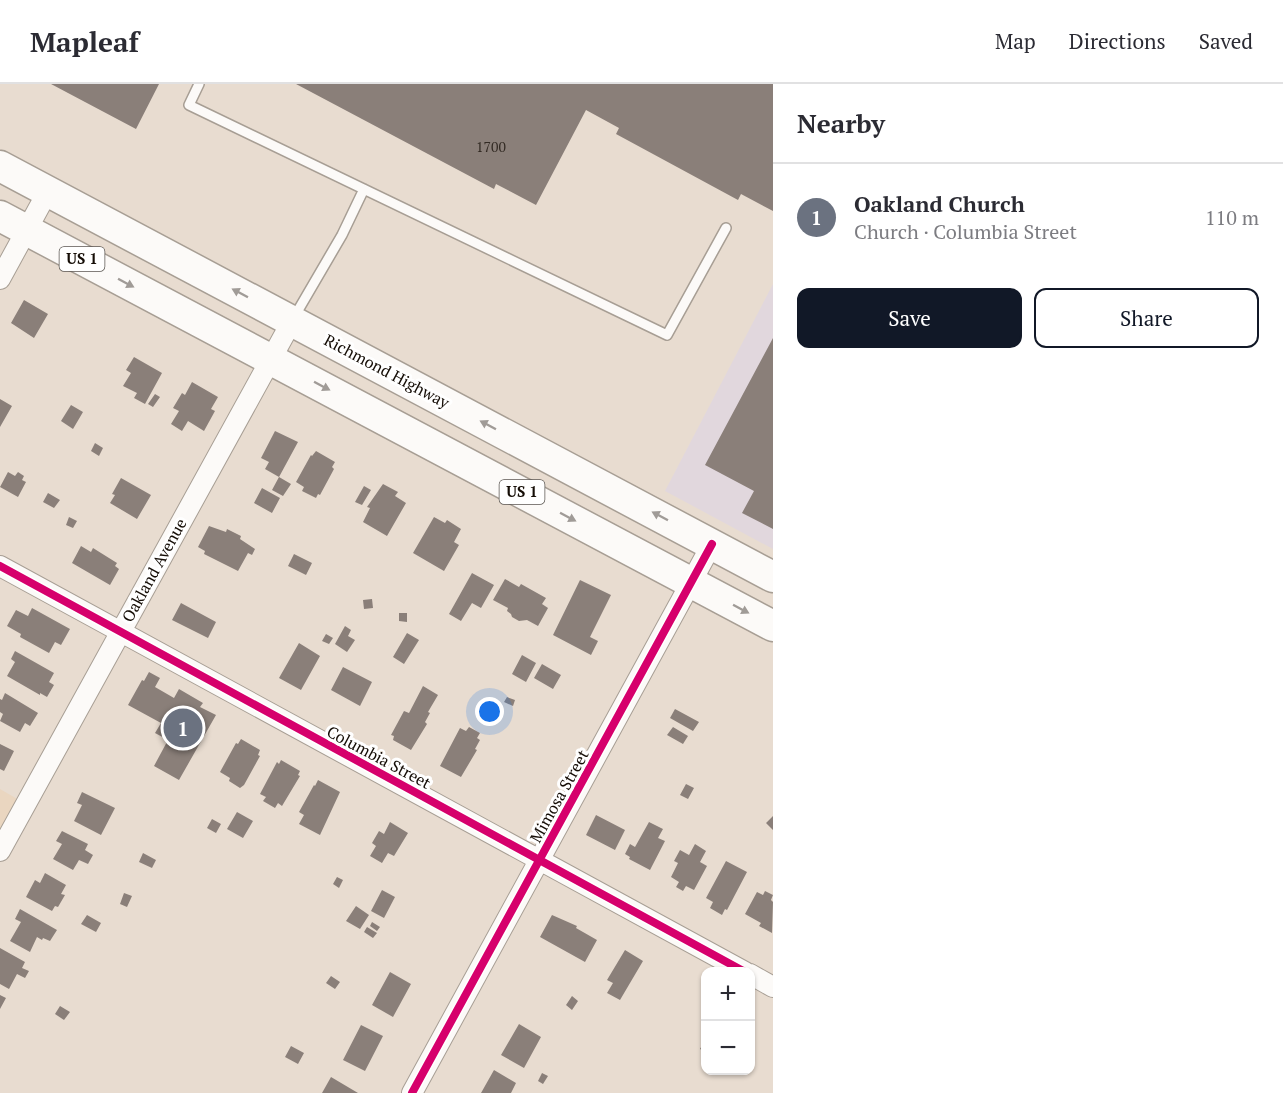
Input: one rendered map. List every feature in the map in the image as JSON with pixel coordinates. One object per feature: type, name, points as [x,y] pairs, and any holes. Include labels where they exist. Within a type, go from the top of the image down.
[{"type":"main road","name":"Richmond Highway","points":[[0,166],[773,577]]},
{"type":"main road","name":"US 1","points":[[0,216],[773,626]]},
{"type":"street","points":[[0,279],[48,191]]},
{"type":"street","name":"Oakland Avenue","points":[[0,851],[292,321]]},
{"type":"street","name":"Mimosa Street","points":[[412,1093],[712,544]]},
{"type":"street","name":"Columbia Street","points":[[0,566],[736,967]]},
{"type":"street","points":[[755,977],[773,987]]},
{"type":"lane","points":[[199,84],[189,105],[667,335],[726,228]]},
{"type":"lane","points":[[292,321],[342,235],[364,189]]},
{"type":"shaded area","points":[[773,284],[773,549],[665,491]]},
{"type":"shaded area","points":[[0,789],[26,804],[0,851]]},
{"type":"building","points":[[51,84],[159,84],[136,129]]},
{"type":"building","points":[[296,84],[773,84],[773,211],[741,194],[738,200],[616,134],[619,128],[586,110],[536,205],[496,184],[494,189]]},
{"type":"building","points":[[24,300],[48,314],[34,338],[11,323]]},
{"type":"building","points":[[773,338],[773,529],[742,513],[754,491],[705,465]]},
{"type":"building","points":[[134,357],[162,373],[145,404],[134,398],[137,393],[123,386],[131,373],[126,370]]},
{"type":"building","points":[[192,382],[218,397],[211,409],[215,411],[204,431],[188,421],[182,431],[171,424],[179,411],[173,408],[182,393],[185,395]]},
{"type":"building","points":[[155,394],[160,397],[153,407],[148,404]]},
{"type":"building","points":[[0,399],[12,406],[0,427]]},
{"type":"building","points":[[71,405],[83,412],[73,429],[61,421]]},
{"type":"building","points":[[275,431],[298,442],[279,477],[265,469],[269,462],[261,458]]},
{"type":"building","points":[[95,443],[103,448],[99,456],[91,451]]},
{"type":"building","points":[[316,451],[335,462],[332,467],[334,469],[320,495],[318,494],[316,498],[302,491],[304,487],[296,482],[311,455]]},
{"type":"building","points":[[8,472],[15,476],[18,472],[24,476],[22,480],[26,482],[18,497],[0,487]]},
{"type":"building","points":[[279,477],[291,484],[283,496],[272,490]]},
{"type":"building","points":[[121,478],[151,495],[137,519],[110,503]]},
{"type":"building","points":[[383,484],[398,492],[395,496],[406,503],[387,536],[363,522],[370,508],[367,507]]},
{"type":"building","points":[[364,486],[371,490],[362,505],[355,502]]},
{"type":"building","points":[[262,488],[280,498],[272,513],[254,503]]},
{"type":"building","points":[[48,493],[60,500],[54,508],[43,502]]},
{"type":"building","points":[[69,517],[77,521],[73,528],[66,525]]},
{"type":"building","points":[[434,517],[445,523],[447,520],[461,529],[454,542],[459,545],[444,571],[413,553]]},
{"type":"building","points":[[209,526],[226,532],[227,529],[241,536],[240,539],[255,549],[252,555],[248,553],[238,571],[204,554],[205,551],[198,547]]},
{"type":"building","points":[[81,546],[91,552],[93,548],[117,563],[115,566],[119,569],[110,585],[72,563]]},
{"type":"building","points":[[294,554],[312,563],[306,575],[288,566]]},
{"type":"building","points":[[472,573],[494,585],[481,608],[472,603],[461,621],[449,614]]},
{"type":"building","points":[[505,579],[519,587],[521,584],[546,598],[542,604],[548,608],[538,626],[527,620],[519,621],[512,617],[507,611],[508,608],[493,600]]},
{"type":"building","points":[[580,580],[611,595],[590,637],[598,641],[591,655],[553,635]]},
{"type":"building","points":[[372,599],[373,608],[364,609],[363,600]]},
{"type":"building","points":[[181,603],[216,622],[208,638],[172,620]]},
{"type":"building","points":[[32,608],[70,629],[61,645],[55,642],[49,653],[20,637],[21,634],[7,626],[16,610],[28,616]]},
{"type":"building","points":[[399,613],[407,613],[407,622],[399,621]]},
{"type":"building","points":[[345,626],[351,630],[348,636],[355,640],[347,652],[335,644]]},
{"type":"building","points":[[407,633],[419,640],[404,664],[393,657]]},
{"type":"building","points":[[326,634],[333,638],[329,644],[322,641]]},
{"type":"building","points":[[299,643],[320,656],[301,690],[279,678]]},
{"type":"building","points":[[15,651],[54,673],[49,682],[54,685],[47,697],[7,676],[15,662],[11,659]]},
{"type":"building","points":[[522,655],[536,663],[526,682],[512,674]]},
{"type":"building","points":[[542,664],[561,675],[553,689],[534,678]]},
{"type":"building","points":[[343,667],[372,682],[360,706],[331,690]]},
{"type":"building","points":[[149,672],[160,678],[155,687],[174,698],[179,689],[203,703],[200,707],[216,715],[179,780],[154,766],[168,740],[155,733],[161,723],[128,705]]},
{"type":"building","points":[[423,686],[438,695],[428,712],[430,713],[425,722],[427,724],[411,750],[393,740],[394,736],[391,735],[404,711],[409,713]]},
{"type":"building","points":[[5,693],[38,713],[30,726],[25,723],[20,732],[0,721],[3,714],[0,712],[0,699],[2,700]]},
{"type":"building","points":[[507,697],[515,700],[513,706],[504,702]]},
{"type":"building","points":[[675,709],[699,722],[693,731],[670,718]]},
{"type":"building","points":[[469,727],[480,733],[477,738],[480,740],[475,749],[477,750],[461,777],[440,766],[460,728],[466,731]]},
{"type":"building","points":[[673,727],[688,736],[683,744],[667,735]]},
{"type":"building","points":[[241,739],[260,750],[258,755],[260,756],[244,785],[240,788],[220,772],[236,743],[238,744]]},
{"type":"building","points":[[0,744],[14,751],[4,771],[0,769]]},
{"type":"building","points":[[281,760],[300,771],[298,775],[300,776],[282,806],[278,803],[275,808],[263,801],[266,797],[260,794],[277,762],[279,764]]},
{"type":"building","points":[[318,780],[340,792],[320,835],[299,824],[304,815],[299,812]]},
{"type":"building","points":[[686,784],[694,788],[688,799],[680,795]]},
{"type":"building","points":[[82,792],[115,808],[101,835],[74,821],[82,805],[77,803]]},
{"type":"building","points":[[237,812],[253,821],[243,838],[227,829]]},
{"type":"building","points":[[596,815],[625,830],[615,850],[586,835]]},
{"type":"building","points":[[773,816],[773,830],[766,823]]},
{"type":"building","points":[[212,819],[221,824],[216,833],[207,828]]},
{"type":"building","points":[[390,822],[408,833],[394,856],[388,853],[382,863],[370,856],[376,846],[372,843],[379,831],[384,834]]},
{"type":"building","points":[[649,822],[663,829],[658,838],[665,841],[650,870],[629,859],[630,857],[625,854],[630,844],[635,847]]},
{"type":"building","points":[[62,831],[88,844],[85,850],[93,855],[88,864],[79,860],[73,870],[53,859],[62,844],[56,841]]},
{"type":"building","points":[[695,844],[706,851],[700,862],[707,866],[694,890],[686,886],[683,891],[676,887],[679,882],[671,877],[678,863],[674,861],[680,850],[689,855]]},
{"type":"building","points":[[143,853],[156,860],[152,868],[139,862]]},
{"type":"building","points":[[726,861],[747,872],[727,910],[725,909],[722,915],[710,908],[713,902],[706,898]]},
{"type":"building","points":[[45,873],[66,885],[61,894],[65,895],[58,907],[55,906],[52,911],[26,897],[35,880],[40,883]]},
{"type":"building","points":[[337,877],[343,880],[339,888],[333,884]]},
{"type":"building","points":[[382,890],[395,897],[384,918],[371,911]]},
{"type":"building","points":[[765,891],[773,895],[771,900],[773,902],[772,933],[759,926],[761,923],[745,914],[757,892],[763,895]]},
{"type":"building","points":[[124,893],[132,896],[127,907],[120,904]]},
{"type":"building","points":[[356,906],[369,915],[360,929],[346,921]]},
{"type":"building","points":[[20,909],[57,930],[50,941],[37,937],[30,952],[10,941],[21,922],[15,919]]},
{"type":"building","points":[[87,915],[101,923],[96,932],[81,924]]},
{"type":"building","points":[[552,915],[577,926],[576,928],[597,940],[585,962],[540,937]]},
{"type":"building","points":[[372,922],[380,927],[377,931],[370,926]]},
{"type":"building","points":[[367,927],[377,933],[373,938],[364,932]]},
{"type":"building","points":[[0,948],[25,962],[22,968],[29,971],[25,978],[17,974],[9,989],[0,984]]},
{"type":"building","points":[[625,950],[643,961],[620,1000],[607,993],[613,983],[607,980]]},
{"type":"building","points":[[390,972],[411,984],[393,1017],[372,1005]]},
{"type":"building","points":[[331,976],[340,982],[335,989],[326,983]]},
{"type":"building","points":[[0,995],[6,998],[0,1009]]},
{"type":"building","points":[[572,996],[578,1001],[572,1010],[566,1005]]},
{"type":"building","points":[[60,1006],[70,1012],[64,1020],[55,1014]]},
{"type":"building","points":[[519,1024],[541,1037],[524,1068],[501,1055]]},
{"type":"building","points":[[361,1025],[383,1036],[365,1071],[343,1060]]},
{"type":"building","points":[[291,1046],[304,1053],[298,1064],[285,1057]]},
{"type":"building","points":[[494,1070],[516,1083],[511,1093],[481,1093]]},
{"type":"building","points":[[542,1073],[548,1076],[543,1084],[538,1081]]},
{"type":"building","points":[[331,1077],[358,1093],[322,1093]]},
{"type":"cycle path","points":[[412,1093],[712,544]]},
{"type":"cycle path","points":[[0,566],[736,967]]},
{"type":"place","name":"Oakland Church","points":[[183,728]]}]
